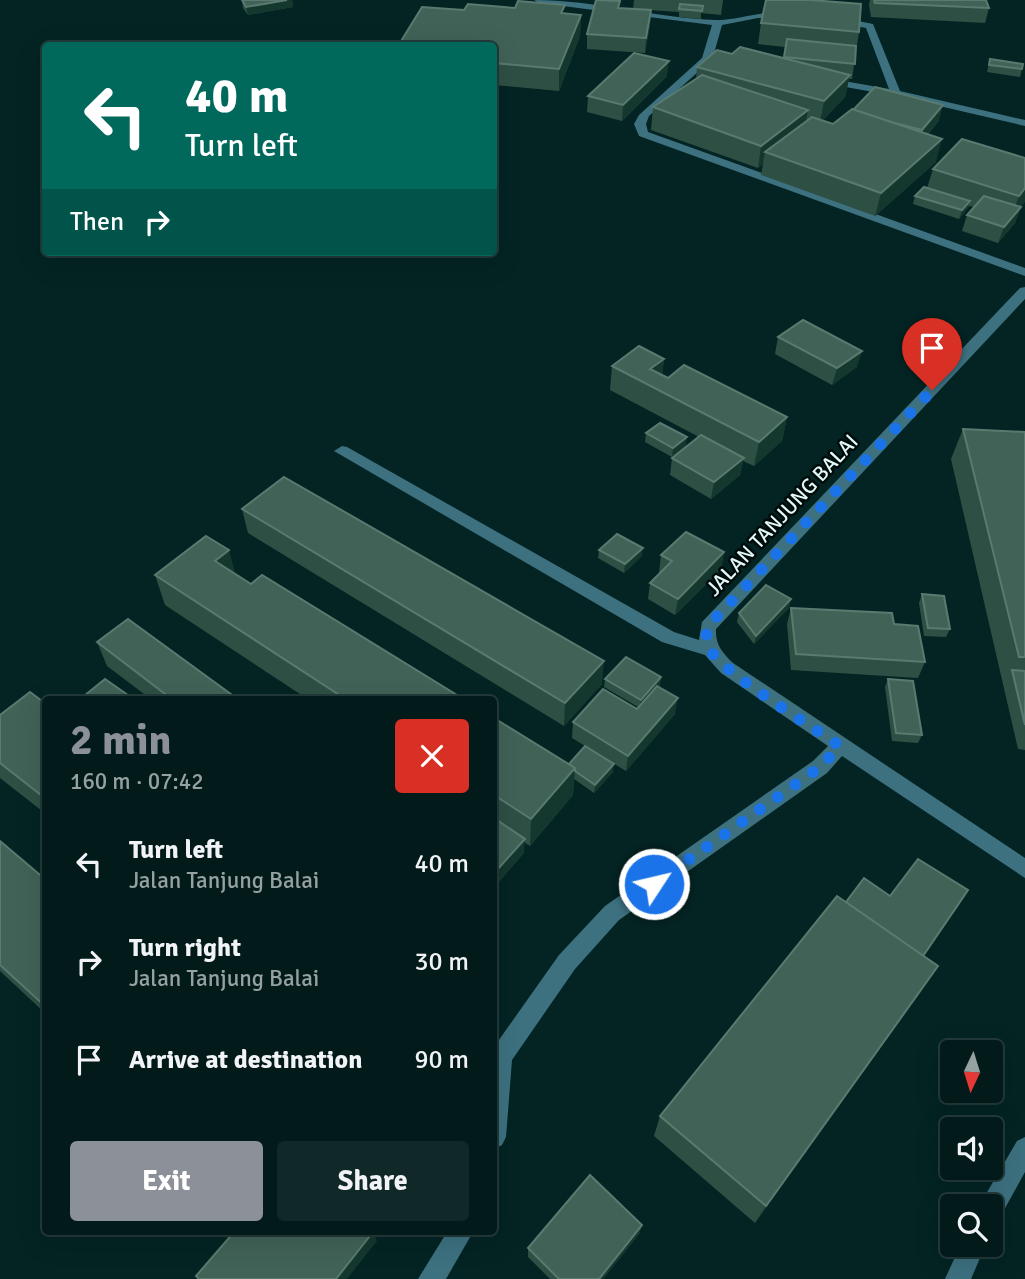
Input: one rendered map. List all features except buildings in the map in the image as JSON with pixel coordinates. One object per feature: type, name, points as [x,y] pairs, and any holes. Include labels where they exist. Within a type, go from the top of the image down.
[{"type":"street","points":[[539,0],[718,23],[758,15],[803,16]]},
{"type":"street","points":[[827,19],[870,26],[896,93]]},
{"type":"street","points":[[718,23],[707,59],[644,115],[640,124],[643,134],[1025,272]]},
{"type":"street","points":[[707,59],[734,64]]},
{"type":"street","points":[[818,80],[896,93],[1025,123]]},
{"type":"street","name":"JALAN TANJUNG BALAI","points":[[710,650],[706,638],[708,626],[1025,291]]},
{"type":"street","points":[[342,451],[668,638],[710,650],[727,668],[1025,869]]},
{"type":"street","points":[[497,1102],[501,1056],[567,962],[612,913],[820,767],[840,746]]},
{"type":"street","points":[[999,1194],[1025,1149]]},
{"type":"street","points":[[431,1279],[459,1235]]},
{"type":"street","points":[[957,1279],[968,1257]]},
{"type":"route","points":[[654,884],[820,767],[840,746],[727,668],[710,650],[706,638],[708,626],[932,390]]}]
